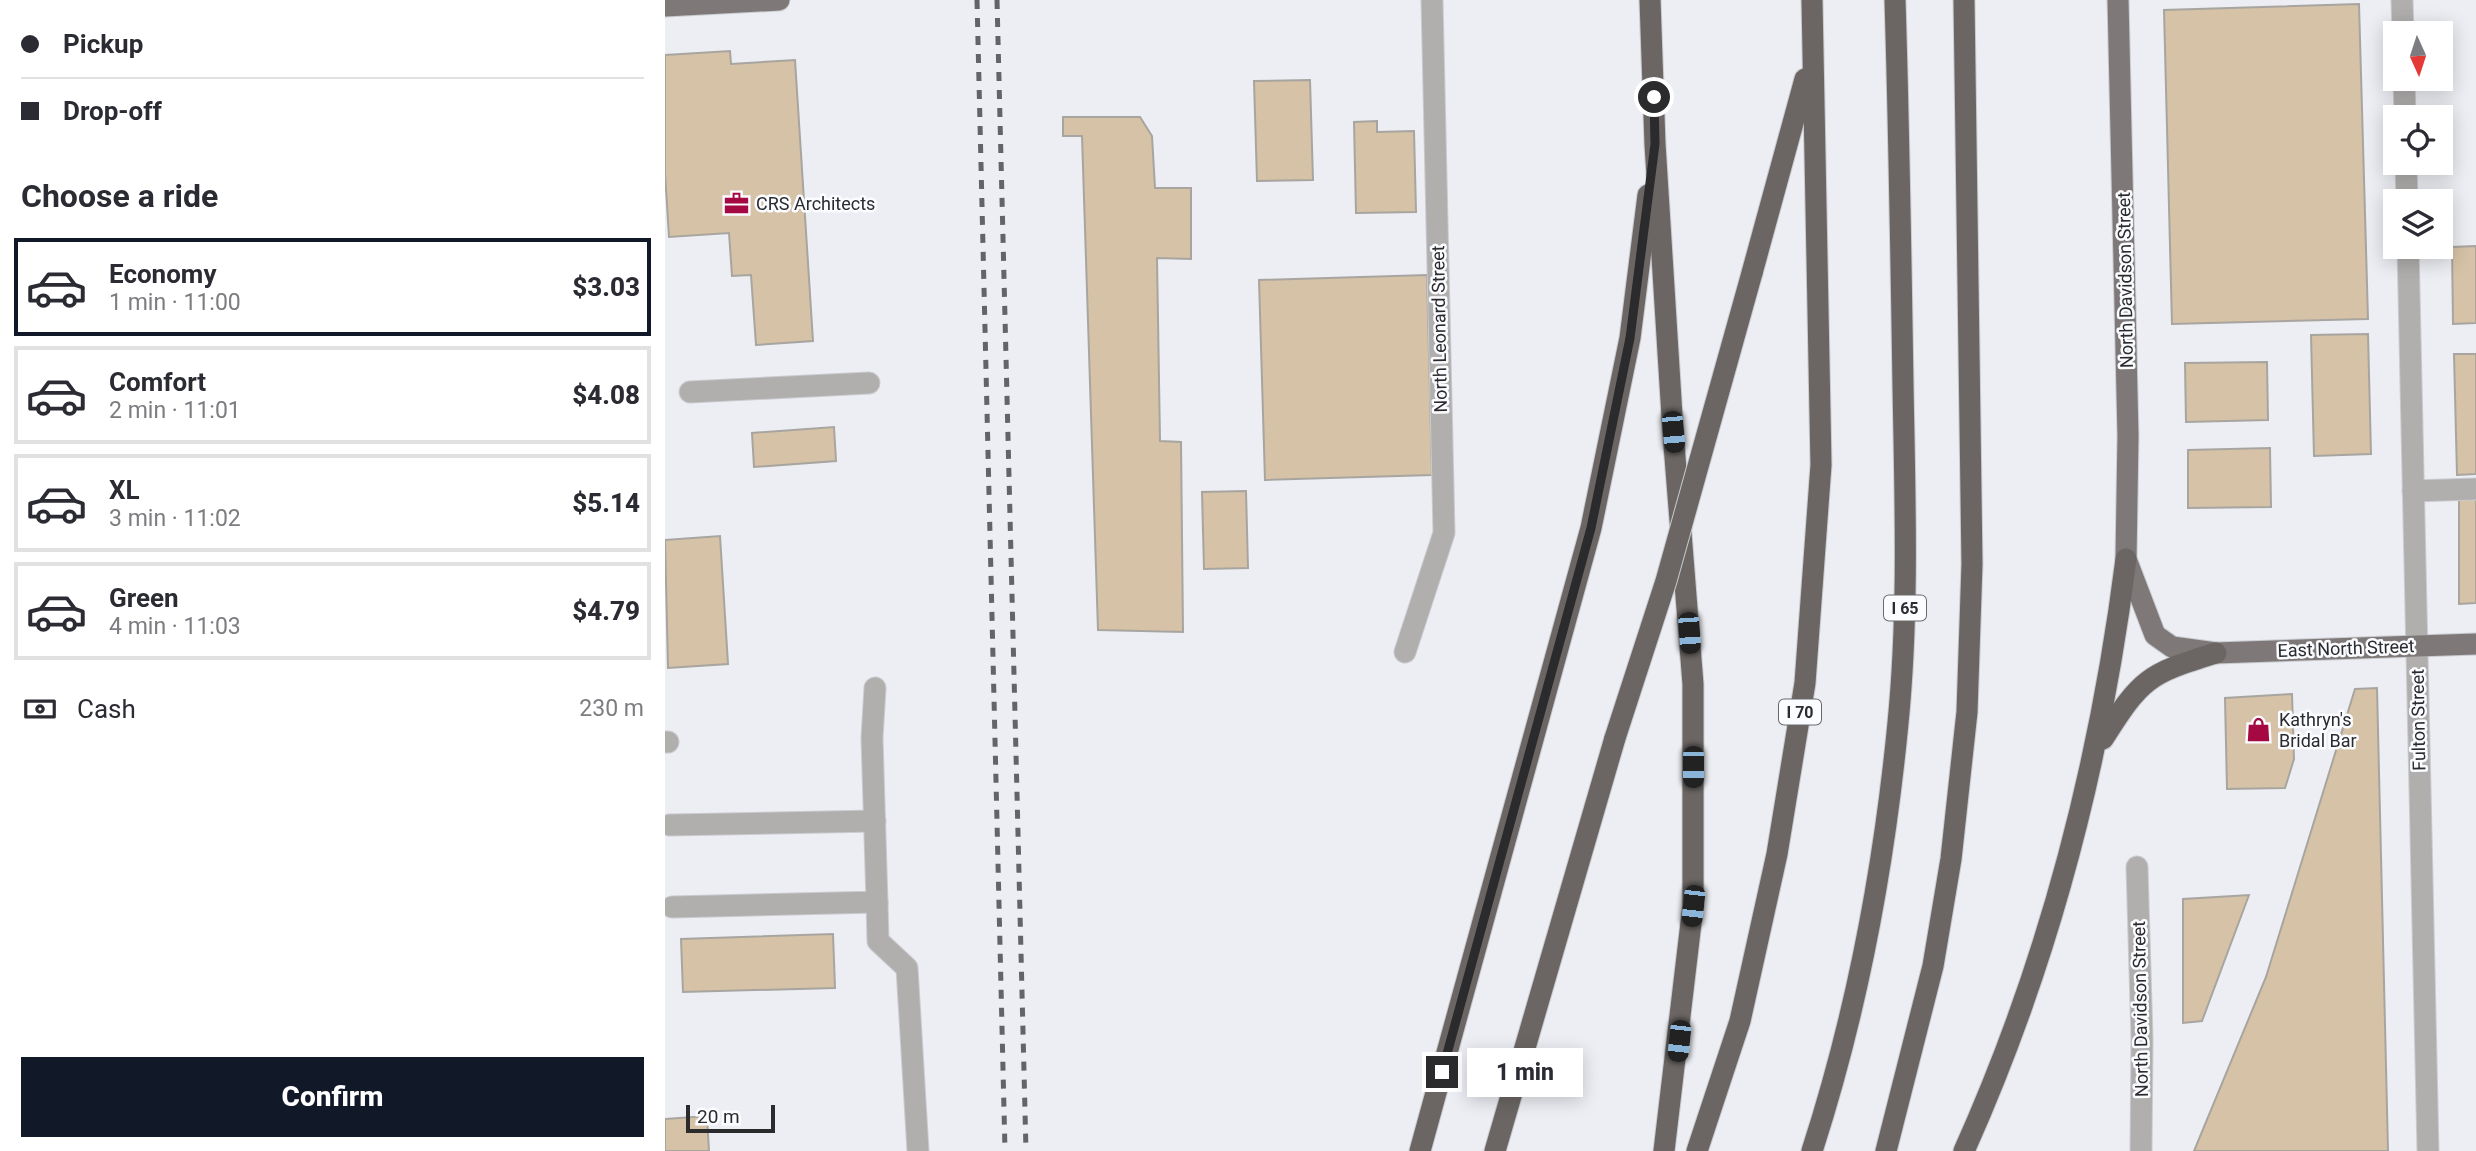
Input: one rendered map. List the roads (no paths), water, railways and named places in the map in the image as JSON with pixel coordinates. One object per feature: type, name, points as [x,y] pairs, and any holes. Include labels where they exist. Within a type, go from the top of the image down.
[{"type":"highway","points":[[1650,0],[1655,144],[1673,432],[1693,684],[1693,906],[1664,1151]]},
{"type":"highway","points":[[1495,1151],[1615,738],[1666,581],[1752,274],[1811,57],[1812,0]]},
{"type":"highway","name":"I 65","points":[[1812,1151],[1837,1068],[1868,936],[1890,802],[1900,695],[1905,536],[1895,0]]},
{"type":"highway","points":[[1886,1151],[1933,967],[1951,859],[1967,712],[1972,564],[1964,0]]},
{"type":"highway","name":"I 70","points":[[1697,1151],[1740,1021],[1777,855],[1805,683],[1821,465],[1811,57]]},
{"type":"highway","points":[[1420,1151],[1591,528],[1630,338],[1655,144]]},
{"type":"highway","points":[[1964,1151],[2040,958],[2077,831],[2113,658],[2126,559]]},
{"type":"highway","points":[[2096,750],[2132,693],[2153,676],[2216,653]]},
{"type":"main road","points":[[665,6],[779,0]]},
{"type":"main road","name":"North Davidson Street","points":[[2117,0],[2128,424],[2126,559]]},
{"type":"main road","name":"East North Street","points":[[2126,559],[2155,635],[2172,647],[2216,653],[2476,643]]},
{"type":"street","name":"North Leonard Street","points":[[1405,652],[1444,533],[1431,0]]},
{"type":"street","points":[[2402,0],[2403,21]]},
{"type":"street","name":"Fulton Street","points":[[2407,259],[2428,1151]]},
{"type":"street","points":[[690,392],[869,383]]},
{"type":"street","points":[[2413,491],[2476,489]]},
{"type":"street","points":[[876,688],[872,738],[878,942],[907,968],[918,1151]]},
{"type":"street","points":[[670,825],[875,821]]},
{"type":"street","name":"North Davidson Street","points":[[2137,867],[2143,1039],[2141,1151]]},
{"type":"street","points":[[672,906],[877,902]]},
{"type":"railway","points":[[977,0],[1005,1151]]},
{"type":"railway","points":[[997,0],[1026,1151]]},
{"type":"place","name":"CRS Architects","points":[[736,203]]},
{"type":"place","name":"Kathryn's Bridal Bar","points":[[2259,729]]}]
